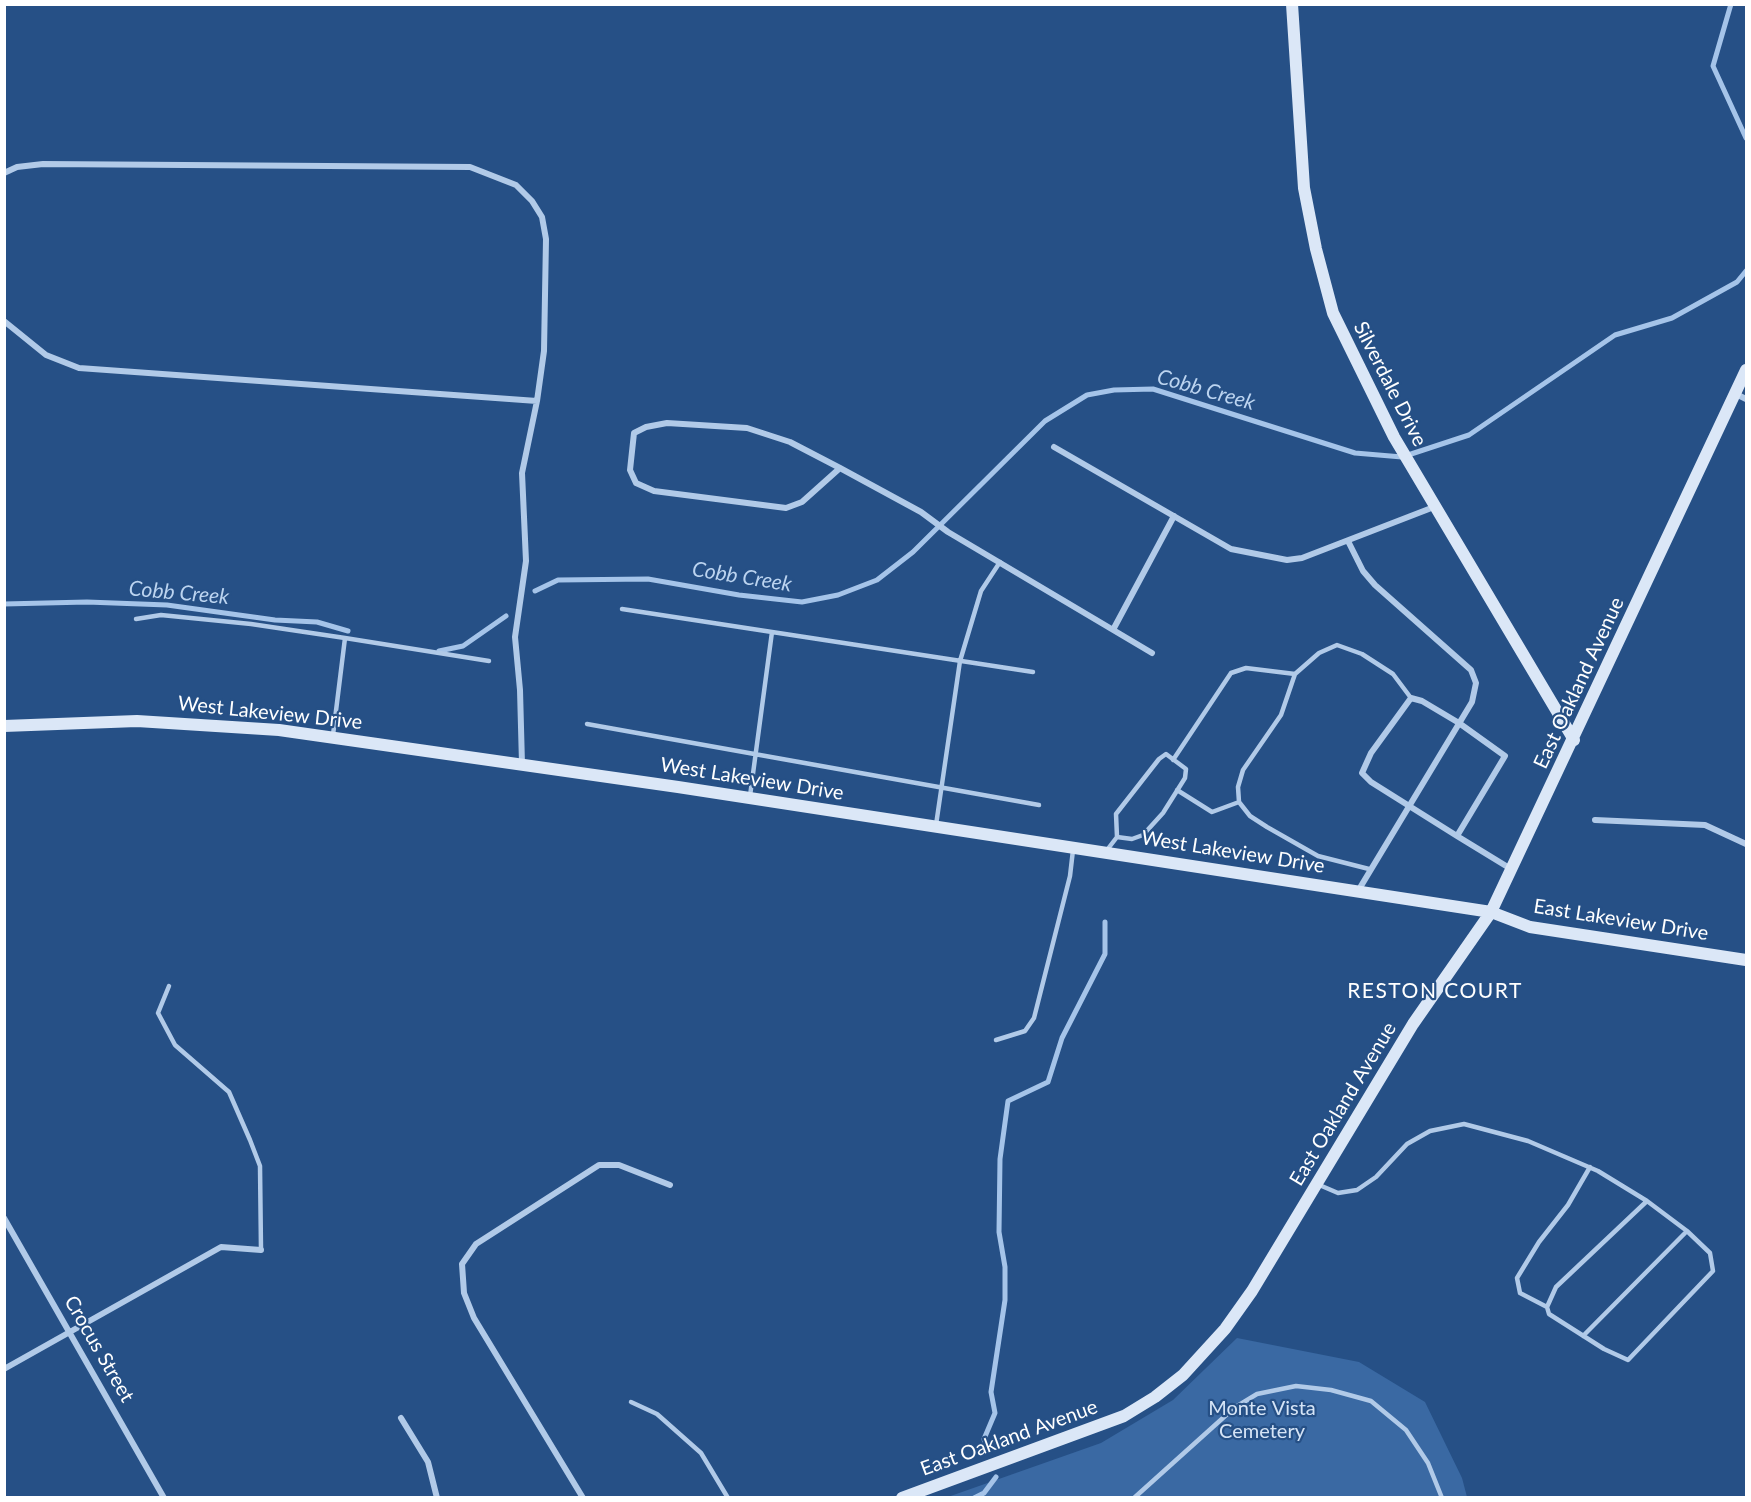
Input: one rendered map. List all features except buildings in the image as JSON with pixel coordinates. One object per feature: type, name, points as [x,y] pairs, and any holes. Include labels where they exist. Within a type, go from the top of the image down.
[{"type":"street","name":"Silverdale Drive","points":[[1292,4],[1304,188],[1316,249],[1333,313],[1394,437],[1574,740]]},
{"type":"street","points":[[4,172],[17,167],[43,164],[470,167],[516,185],[542,217],[546,239],[544,351],[537,401],[522,472],[526,561],[515,637],[520,690],[522,765]]},
{"type":"street","points":[[4,321],[46,355],[79,368],[537,401]]},
{"type":"street","name":"East Oakland Avenue","points":[[902,1497],[1080,1434],[1124,1416],[1155,1397],[1205,1353],[1225,1329],[1252,1291],[1413,1024],[1491,912],[1741,396],[1746,370]]},
{"type":"street","points":[[840,468],[802,502],[786,508],[654,491],[636,483],[630,470],[634,433],[646,427],[667,423],[747,428],[790,442],[840,468],[921,512],[948,532],[1114,628],[1152,653]]},
{"type":"street","points":[[1054,447],[1231,549],[1287,560],[1348,541],[1434,507]]},
{"type":"street","points":[[1114,628],[1174,516]]},
{"type":"street","points":[[1348,541],[1363,571],[1375,585],[1471,670],[1476,683],[1472,702],[1369,869],[1358,891]]},
{"type":"street","points":[[1457,836],[1505,756],[1459,723],[1422,701],[1411,698],[1371,753],[1362,773],[1371,782],[1511,870]]},
{"type":"street","name":"West Lakeview Drive","points":[[4,726],[137,721],[279,730],[750,798],[1491,912]]},
{"type":"street","points":[[1595,820],[1706,825],[1746,844]]},
{"type":"street","name":"East Lakeview Drive","points":[[1491,912],[1530,927],[1746,960]]},
{"type":"street","points":[[583,1497],[474,1318],[464,1293],[462,1264],[476,1244],[599,1165],[619,1165],[670,1185]]},
{"type":"street","name":"Crocus Street","points":[[4,1218],[164,1497]]},
{"type":"street","points":[[4,1369],[221,1247],[261,1250]]},
{"type":"street","points":[[401,1418],[428,1461],[438,1497]]},
{"type":"lane","points":[[936,826],[960,661],[981,591],[1000,562]]},
{"type":"lane","points":[[622,609],[1033,672]]},
{"type":"lane","points":[[136,619],[161,615],[251,624],[489,661]]},
{"type":"lane","points":[[750,798],[772,632]]},
{"type":"lane","points":[[333,738],[345,638]]},
{"type":"lane","points":[[1369,869],[1318,855],[1250,816],[1239,802],[1238,787],[1243,770],[1281,715],[1295,674],[1319,654],[1337,645],[1362,654],[1385,668],[1411,698]]},
{"type":"lane","points":[[1173,760],[1231,674],[1245,668],[1295,674]]},
{"type":"lane","points":[[587,724],[1039,805]]},
{"type":"lane","points":[[1105,852],[1117,837],[1116,814],[1160,759],[1166,754],[1186,769],[1185,778],[1164,813],[1143,835],[1132,839],[1117,837]]},
{"type":"lane","points":[[1178,790],[1212,812],[1239,802]]},
{"type":"lane","points":[[996,1040],[1025,1031],[1034,1018],[1070,876],[1074,848]]},
{"type":"lane","points":[[169,986],[158,1013],[176,1045],[229,1092],[260,1166],[261,1250]]},
{"type":"lane","points":[[1317,1184],[1338,1193],[1357,1190],[1376,1177],[1407,1144],[1430,1131],[1464,1124],[1528,1141],[1590,1167],[1647,1201],[1687,1231],[1710,1253],[1713,1271],[1628,1360],[1583,1336],[1549,1314],[1547,1306],[1556,1287],[1647,1201]]},
{"type":"lane","points":[[1547,1306],[1520,1293],[1516,1278],[1539,1242],[1568,1205],[1590,1167]]},
{"type":"lane","points":[[1583,1336],[1687,1231]]},
{"type":"lane","points":[[1134,1497],[1234,1408],[1257,1394],[1296,1386],[1331,1390],[1371,1401],[1406,1430],[1428,1463],[1442,1497]]},
{"type":"lane","points":[[631,1402],[657,1414],[700,1453],[729,1497]]},
{"type":"green space","name":"Monte Vista Cemetery","points":[[1237,1338],[1359,1362],[1425,1402],[1462,1478],[1467,1497],[945,1498],[1101,1443],[1173,1400]]},
{"type":"waterway","name":"Cobb Creek","points":[[1731,4],[1713,66],[1746,138]]},
{"type":"waterway","name":"Cobb Creek","points":[[535,591],[558,580],[648,579],[739,595],[802,602],[838,595],[877,580],[913,552],[1045,421],[1087,395],[1114,390],[1153,389],[1355,453],[1402,457],[1469,435],[1615,335],[1672,318],[1737,282],[1746,271]]},
{"type":"waterway","name":"Cobb Creek","points":[[4,604],[87,602],[167,605],[275,620],[317,622],[348,631]]},
{"type":"waterway","name":"Cobb Creek","points":[[439,651],[463,646],[506,616]]},
{"type":"waterway","points":[[987,1449],[984,1439],[995,1413],[991,1392],[1005,1300],[1005,1267],[999,1232],[1000,1159],[1008,1101],[1048,1082],[1062,1038],[1105,954],[1105,922]]},
{"type":"waterway","points":[[974,1498],[984,1493],[996,1477]]},
{"type":"district","name":"RESTON COURT","points":[[1435,991]]}]
